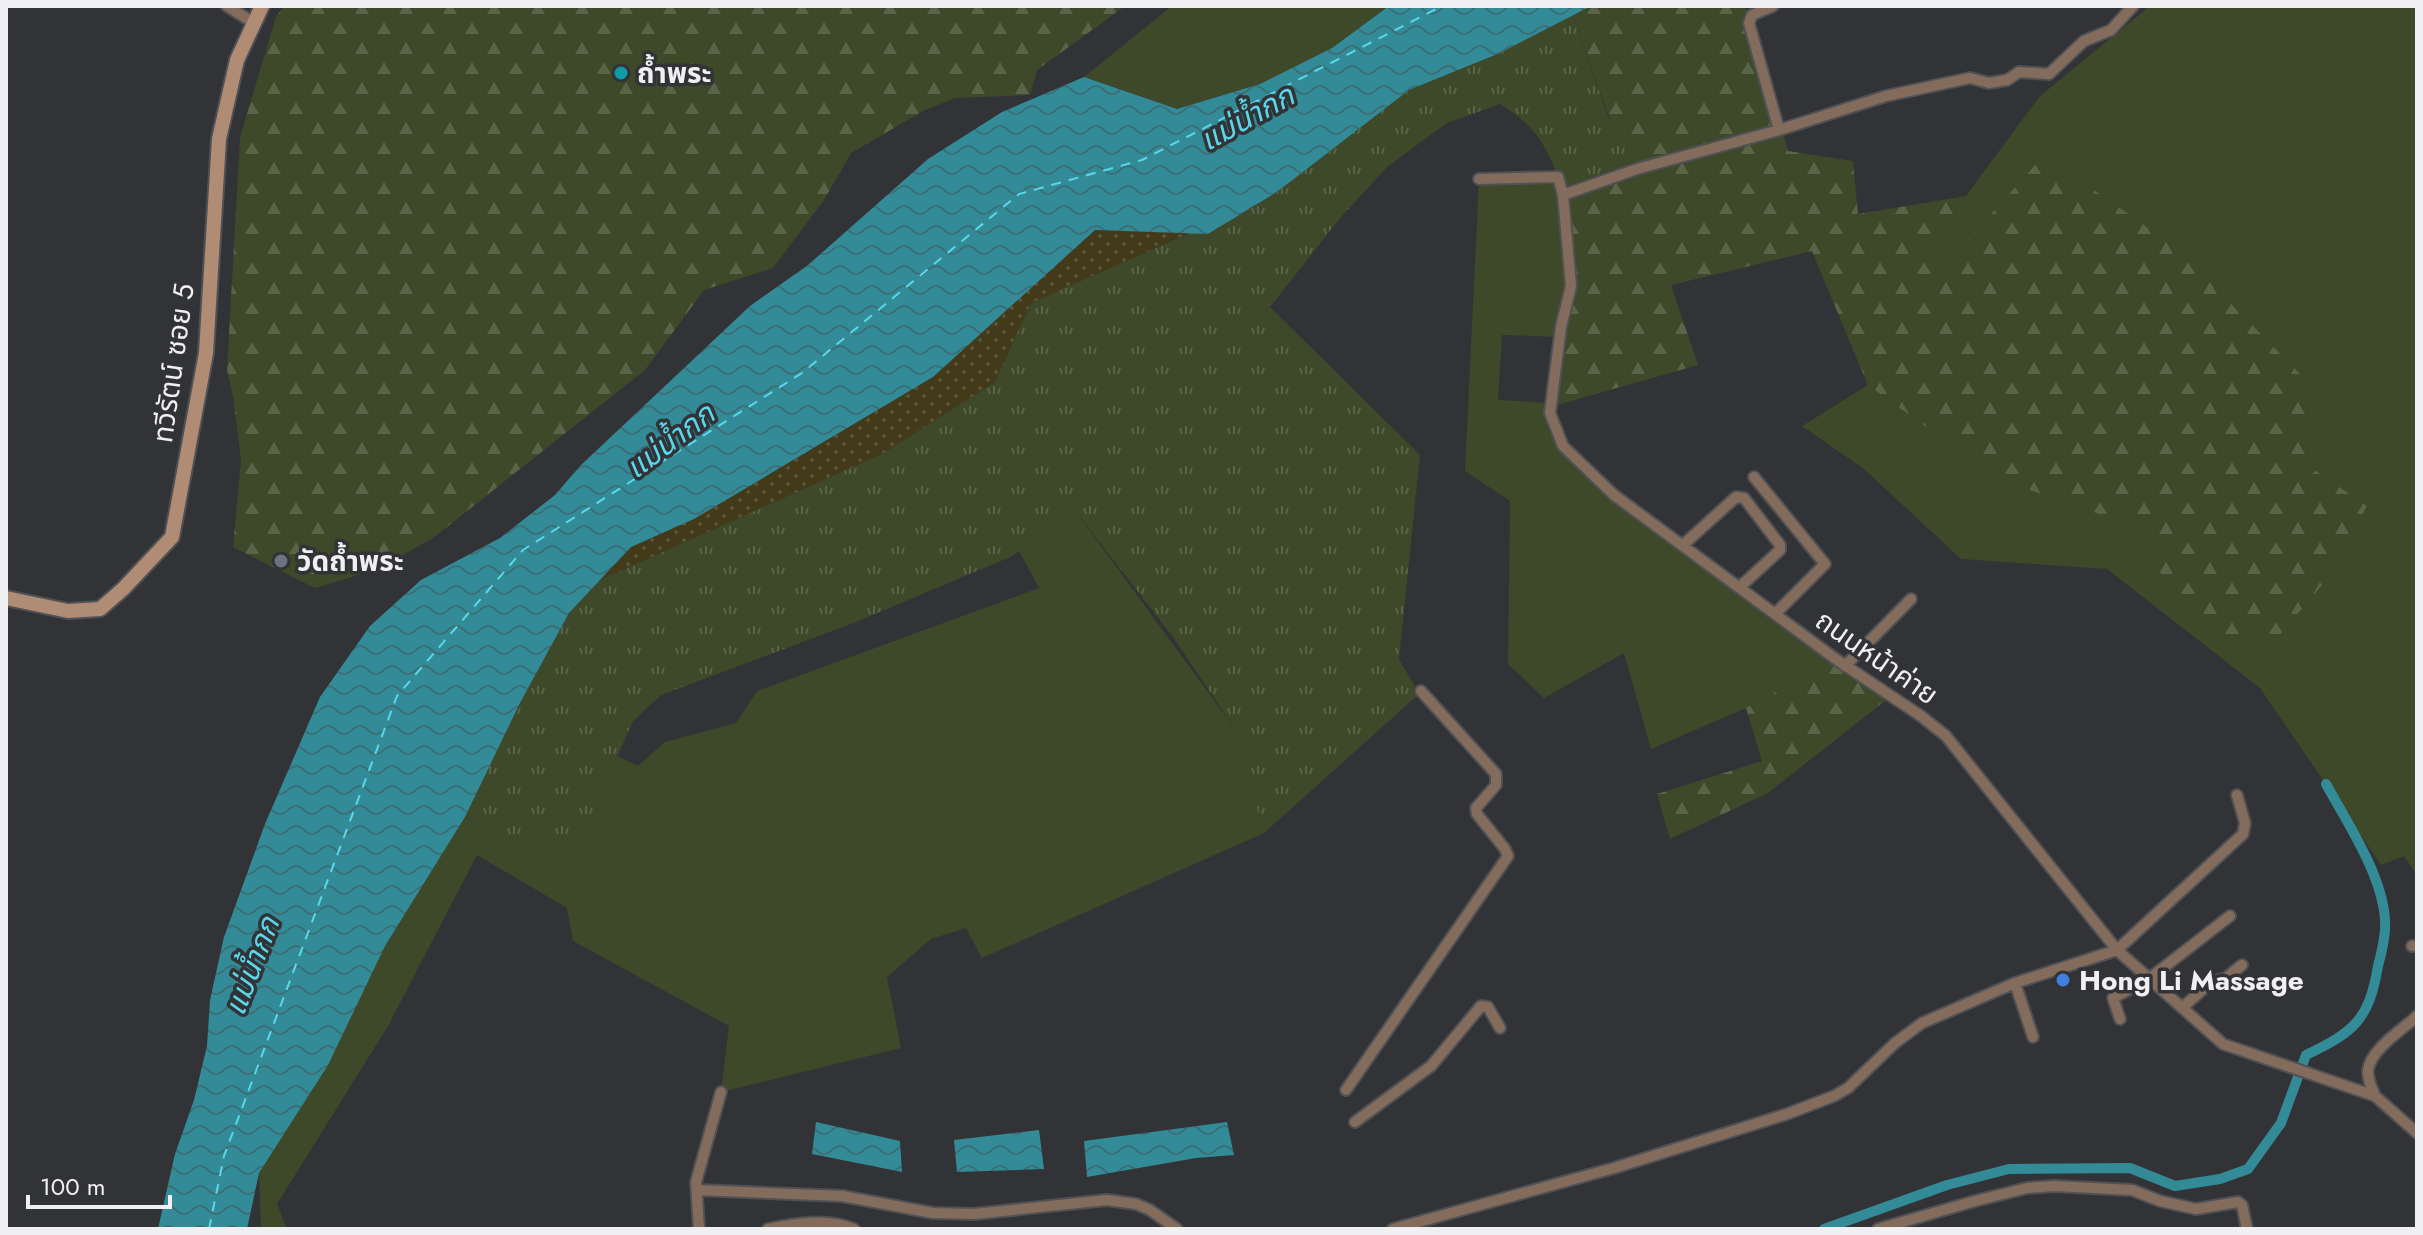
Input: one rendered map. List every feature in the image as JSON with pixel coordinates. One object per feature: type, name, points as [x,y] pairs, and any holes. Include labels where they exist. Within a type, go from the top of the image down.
[{"type":"street","points":[[227,6],[254,23]]},
{"type":"street","name":"ทวีรัตน์ ซอย 5","points":[[6,598],[68,611],[100,609],[172,537],[206,353],[219,139],[237,60],[262,6]]},
{"type":"street","points":[[1773,6],[1752,15],[1749,23],[1779,130]]},
{"type":"street","points":[[1479,179],[1558,177],[1563,195],[1637,169],[1779,130],[1886,96],[1970,78],[1989,83],[2007,80],[2019,72],[2049,74],[2084,41],[2111,30],[2133,6]]},
{"type":"street","name":"ถนนหน้าค่าย","points":[[1563,195],[1571,286],[1561,327],[1550,413],[1563,446],[1614,495],[1741,586],[1845,666],[1946,736],[2117,950],[2223,1044],[2375,1096],[2417,1133]]},
{"type":"street","points":[[1754,477],[1825,564],[1775,614]]},
{"type":"street","points":[[1683,545],[1736,497],[1744,498],[1774,536],[1780,550],[1741,586]]},
{"type":"street","points":[[1845,666],[1911,599]]},
{"type":"street","points":[[1346,1090],[1508,856],[1477,814],[1476,808],[1496,785],[1496,774],[1421,691]]},
{"type":"street","points":[[1393,1229],[1614,1168],[1787,1114],[1834,1096],[1848,1088],[1895,1043],[1922,1023],[2015,983],[2117,950],[2243,834],[2245,823],[2237,795]]},
{"type":"street","points":[[2120,1019],[2113,998],[2150,978],[2230,916]]},
{"type":"street","points":[[2182,1008],[2211,982],[2226,978],[2242,965]]},
{"type":"street","points":[[2015,983],[2033,1037]]},
{"type":"street","points":[[1355,1122],[1431,1066],[1481,1006],[1488,1007],[1500,1028]]},
{"type":"street","points":[[2375,1096],[2368,1069],[2375,1055],[2417,1016]]},
{"type":"street","points":[[699,1229],[697,1190],[705,1145],[721,1092]]},
{"type":"street","points":[[1878,1229],[2001,1194],[2054,1186],[2132,1190],[2160,1201],[2196,1209],[2238,1202],[2242,1205],[2247,1229]]},
{"type":"street","points":[[697,1190],[842,1196],[933,1213],[974,1214],[1107,1200],[1136,1204],[1177,1229]]},
{"type":"street","points":[[768,1229],[793,1224],[826,1223],[854,1229]]},
{"type":"green space","points":[[284,6],[1125,6],[1037,70],[1030,95],[955,98],[923,111],[851,153],[824,200],[773,268],[704,290],[645,370],[433,538],[378,569],[315,588],[233,547],[241,459],[227,370],[240,137],[276,17]]},
{"type":"green space","points":[[1172,6],[1389,6],[1332,48],[1260,84],[1177,109],[1084,77]]},
{"type":"green space","points":[[1590,6],[1745,6],[1788,151],[1853,161],[1858,214],[1966,196],[1926,250],[1948,262],[2044,155],[2174,246],[2303,377],[2310,467],[2367,506],[2327,579],[2272,644],[2215,636],[2159,571],[2149,531],[2027,489],[1925,426],[1868,385],[1812,251],[1671,285],[1698,365],[1550,407],[1561,327],[1563,195],[1637,169],[1612,125],[1573,15]]},
{"type":"green space","points":[[2150,6],[2417,6],[2417,875],[2404,856],[2381,865],[2260,688],[2107,569],[1961,559],[1864,469],[1802,426],[1868,385],[1812,251],[1925,251],[2040,96]]},
{"type":"green space","points":[[1573,15],[1609,119],[1637,169],[1563,195],[1542,142],[1524,122],[1500,104],[1447,123],[1388,166],[1340,218],[1270,307],[1420,455],[1399,659],[1419,694],[1264,833],[1235,729],[1173,637],[1077,513],[1010,557],[856,622],[661,695],[633,721],[573,854],[510,839],[465,817],[520,703],[569,613],[600,580],[882,454],[995,382],[1031,303],[1190,233],[1208,234],[1277,192],[1409,90],[1500,53]]},
{"type":"green space","points":[[1558,177],[1563,195],[1560,337],[1502,335],[1498,400],[1551,403],[1563,446],[1586,468],[1837,660],[1746,708],[1651,749],[1624,653],[1544,698],[1508,664],[1510,501],[1465,471],[1479,179]]},
{"type":"green space","points":[[1077,513],[1235,729],[1264,833],[982,958],[966,928],[931,939],[887,977],[901,1048],[721,1092],[729,1026],[573,941],[567,908],[477,855],[388,1026],[277,1204],[287,1229],[261,1229],[259,1173],[385,946],[465,817],[510,839],[573,854],[617,756],[638,766],[665,742],[736,723],[757,691],[1039,588],[1019,551]]},
{"type":"green space","points":[[1837,660],[1891,696],[1768,793],[1670,839],[1657,794],[1762,761],[1746,708]]},
{"type":"sand","points":[[1095,230],[1190,233],[1031,303],[995,382],[882,454],[600,580],[631,547],[694,519],[933,377]]},
{"type":"water","name":"แม่น้ำกก","points":[[1389,6],[1591,6],[1500,53],[1409,90],[1277,192],[1208,234],[1095,230],[933,377],[694,519],[631,547],[569,613],[520,703],[465,817],[385,946],[328,1065],[259,1173],[247,1229],[158,1229],[175,1154],[194,1100],[207,1046],[210,1000],[224,937],[265,824],[320,697],[370,626],[421,580],[500,538],[555,495],[580,466],[750,306],[808,265],[928,159],[1002,112],[1084,77],[1177,109],[1260,84],[1332,48]]},
{"type":"water","points":[[816,1122],[900,1141],[902,1172],[812,1154]]},
{"type":"water","points":[[1227,1122],[1234,1155],[1196,1158],[1087,1177],[1084,1141]]},
{"type":"water","points":[[1039,1130],[1044,1169],[957,1172],[954,1140]]},
{"type":"waterway","points":[[1824,1229],[1947,1185],[2009,1169],[2130,1168],[2175,1186],[2220,1179],[2248,1169],[2281,1123],[2306,1055],[2348,1031],[2364,1012],[2382,948],[2385,930],[2380,893],[2365,854],[2326,784]]},
{"type":"ferry route","points":[[209,1229],[224,1156],[397,696],[523,550],[802,373],[1019,194],[1142,160],[1442,6]]},
{"type":"place","name":"ถ้ำพระ","points":[[621,73]]},
{"type":"place","name":"วัดถ้ำพระ","points":[[281,561]]},
{"type":"place","name":"Hong Li Massage","points":[[2063,980]]}]
